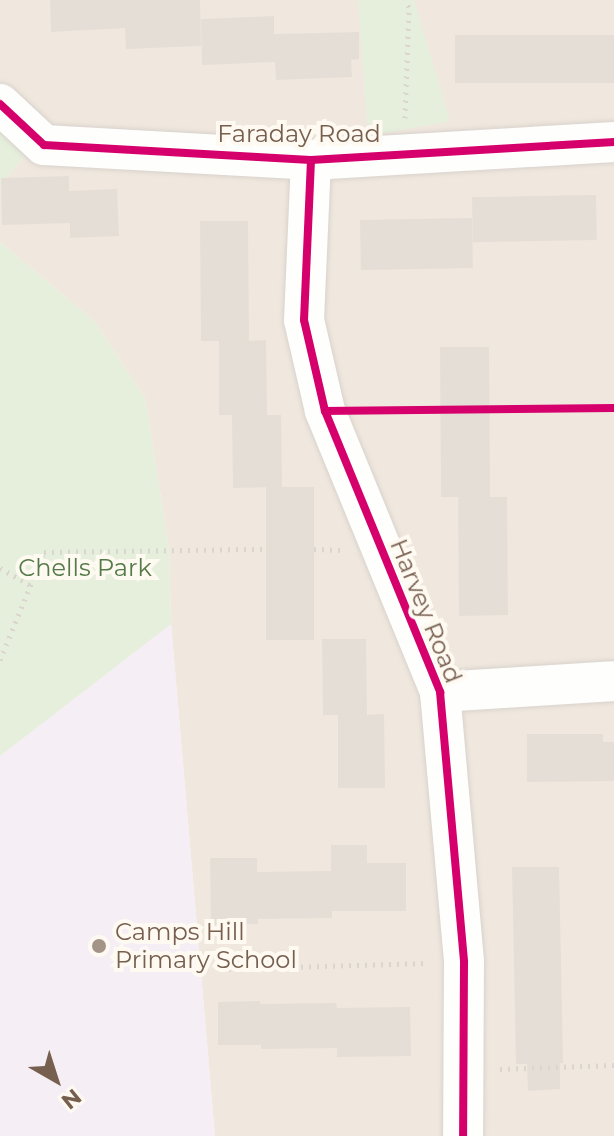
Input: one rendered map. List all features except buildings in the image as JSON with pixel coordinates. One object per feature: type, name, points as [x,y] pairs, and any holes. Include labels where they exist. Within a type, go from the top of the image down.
[{"type":"street","name":"Faraday Road","points":[[0,104],[44,145],[311,160],[614,142]]},
{"type":"street","name":"Harvey Road","points":[[311,160],[304,320],[325,411],[440,692],[464,962],[463,1136]]},
{"type":"street","points":[[440,692],[614,681]]},
{"type":"path","points":[[403,154],[409,7],[405,0]]},
{"type":"path","points":[[0,660],[44,552],[268,549]]},
{"type":"path","points":[[0,568],[30,585]]},
{"type":"path","points":[[221,969],[464,962]]},
{"type":"path","points":[[463,1070],[614,1065]]},
{"type":"shaded area","points":[[0,0],[614,0],[614,1136],[215,1136],[171,624],[169,549],[145,398],[94,321],[0,242],[0,186],[28,151],[0,126]]},
{"type":"shaded area","name":"Camps Hill Primary School","points":[[171,624],[215,1136],[0,1136],[0,756]]},
{"type":"green space","points":[[358,0],[414,0],[450,121],[368,136]]},
{"type":"green space","points":[[0,126],[28,151],[0,186]]},
{"type":"green space","name":"Chells Park","points":[[0,242],[94,321],[145,398],[169,549],[171,624],[0,756]]},
{"type":"cycle path","points":[[0,104],[44,145],[311,160],[614,142]]},
{"type":"cycle path","points":[[311,160],[304,320],[325,411],[440,692],[464,962],[463,1136]]},
{"type":"cycle path","points":[[325,411],[614,408]]},
{"type":"place","name":"Camps Hill Primary School","points":[[99,946]]}]
